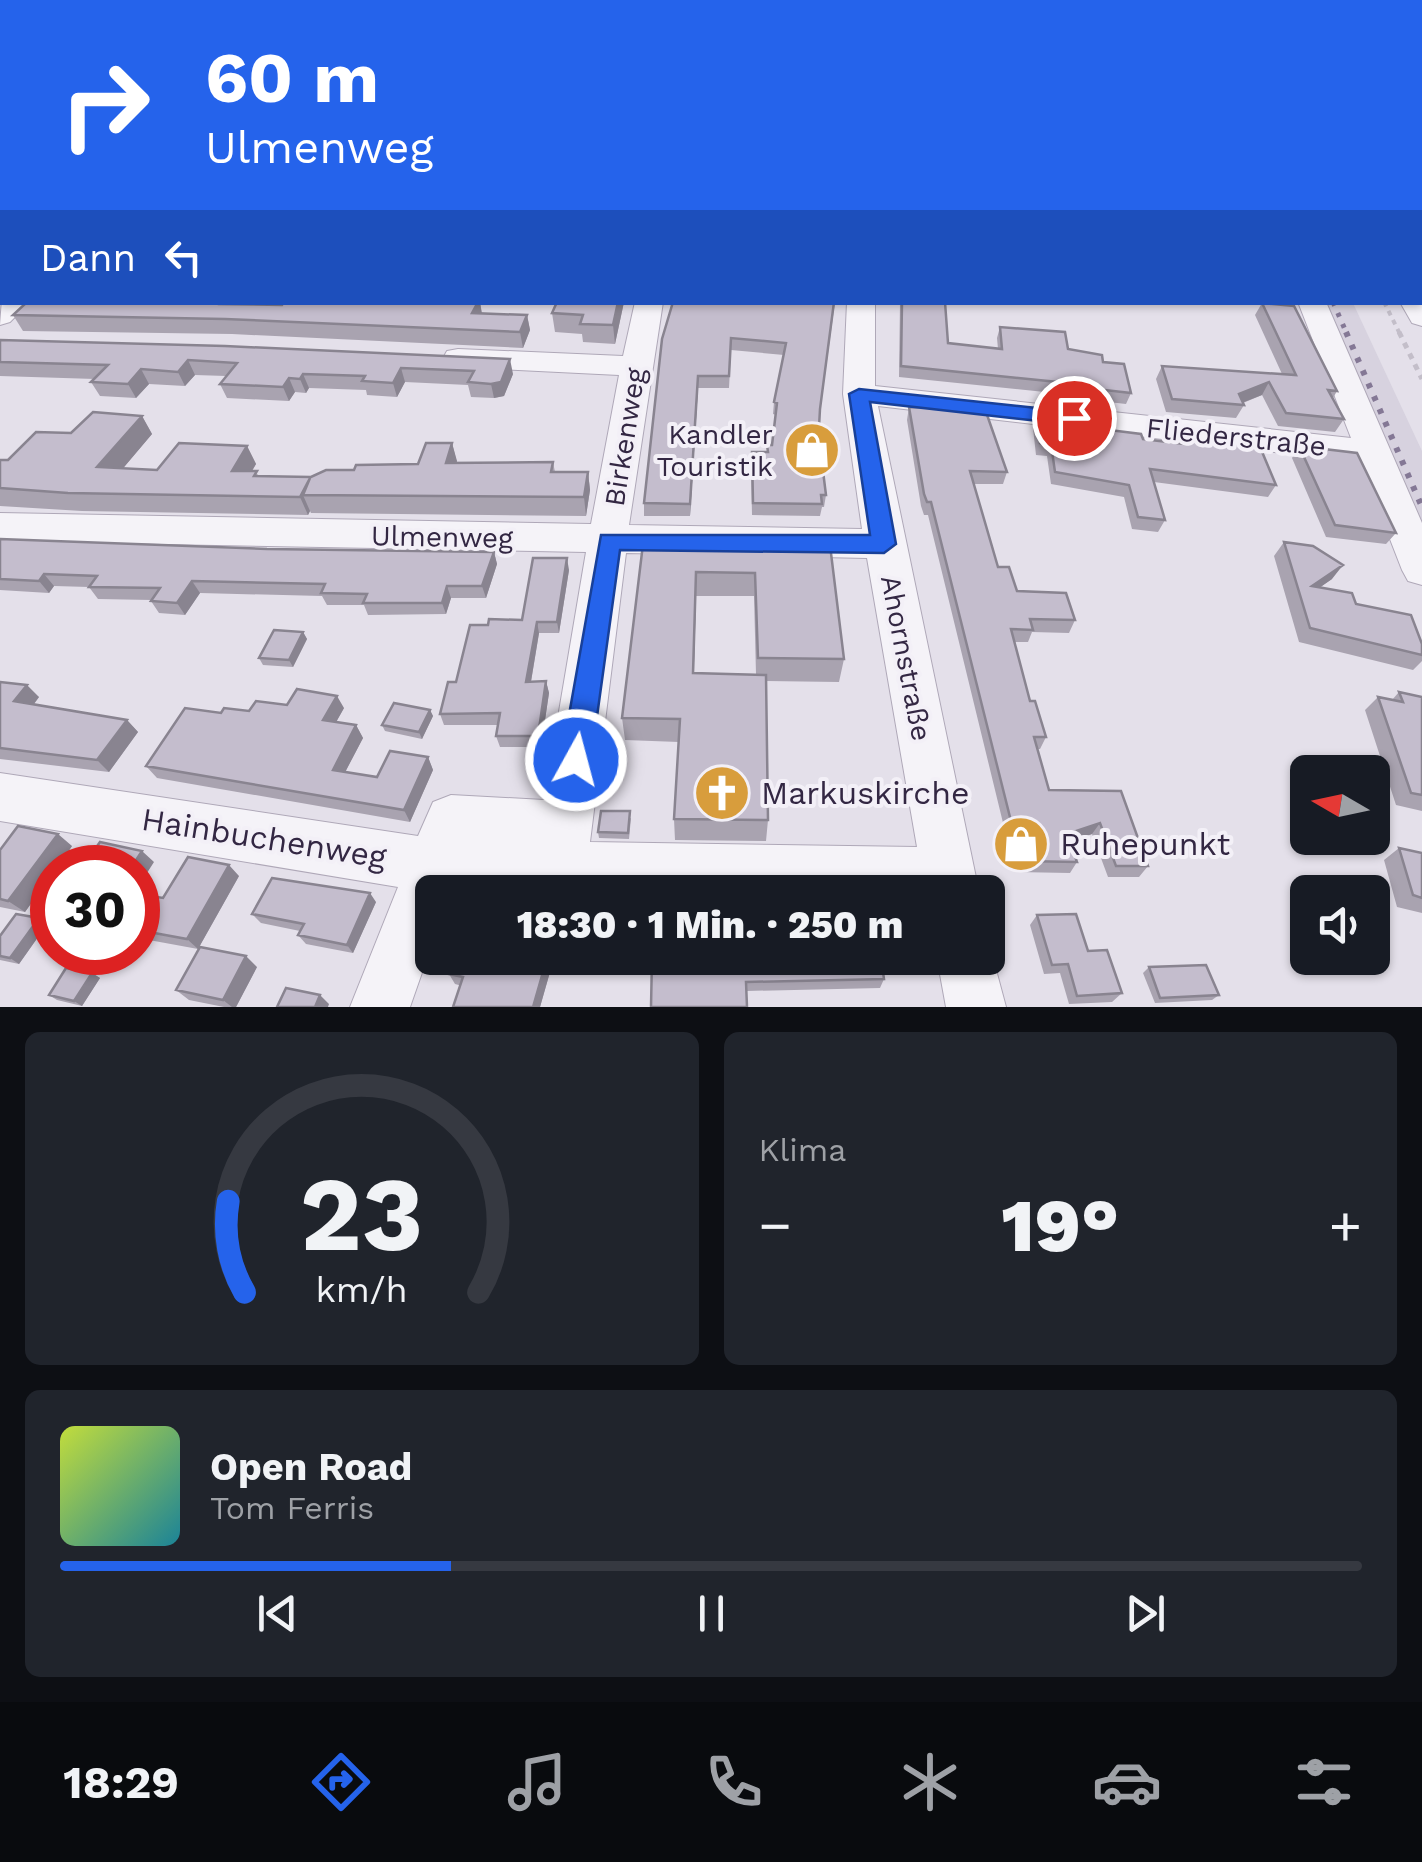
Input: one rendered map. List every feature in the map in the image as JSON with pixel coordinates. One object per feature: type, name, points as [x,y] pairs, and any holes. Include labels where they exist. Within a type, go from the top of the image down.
[{"type":"street","name":"Birkenweg","points":[[563,848],[635,366],[649,305]]},
{"type":"street","name":"Ahornstraße","points":[[861,305],[859,394],[948,875]]},
{"type":"street","points":[[1313,305],[1422,570]]},
{"type":"street","points":[[424,356],[635,366]]},
{"type":"street","name":"Fliederstraße","points":[[859,394],[1374,452]]},
{"type":"street","name":"Ulmenweg","points":[[0,527],[884,544]]},
{"type":"street","name":"Hainbuchenweg","points":[[0,796],[436,866],[563,848],[853,875]]},
{"type":"street","points":[[380,1007],[436,866]]},
{"type":"street","points":[[969,975],[976,1007]]},
{"type":"path","points":[[1385,305],[1422,379]]},
{"type":"shaded area","points":[[1327,305],[1354,305],[1422,451],[1422,528]]},
{"type":"building","points":[[24,305],[476,305],[472,313],[527,315],[520,332],[225,319],[13,315]]},
{"type":"building","points":[[556,305],[617,305],[613,325],[580,324],[583,315],[552,313]]},
{"type":"building","points":[[672,305],[834,305],[820,409],[817,463],[822,463],[826,495],[821,495],[822,504],[753,503],[752,452],[768,452],[767,445],[772,445],[777,403],[774,402],[786,343],[731,338],[729,376],[698,376],[690,504],[644,503],[662,339]]},
{"type":"building","points":[[902,305],[945,305],[948,343],[1002,349],[1000,327],[1065,332],[1068,349],[1102,355],[1103,362],[1124,364],[1131,393],[1087,385],[901,366]]},
{"type":"building","points":[[1263,305],[1283,305],[1294,306],[1337,391],[1328,390],[1344,419],[1286,413],[1269,382],[1239,394],[1244,405],[1172,399],[1162,366],[1296,375]]},
{"type":"building","points":[[0,340],[510,359],[501,382],[491,384],[468,382],[474,371],[401,368],[393,383],[362,381],[365,376],[303,374],[300,379],[289,378],[283,387],[220,384],[237,363],[188,360],[178,372],[141,369],[128,384],[91,382],[108,365],[0,362]]},
{"type":"building","points":[[909,407],[985,409],[1007,472],[970,471],[998,567],[1009,567],[1017,591],[1066,593],[1075,620],[1030,619],[1033,630],[1011,629],[1030,701],[1035,701],[1046,737],[1034,737],[1049,790],[1121,791],[1148,866],[1116,866],[1100,823],[1067,834],[1077,862],[1021,861],[931,502],[927,502],[924,494]]},
{"type":"building","points":[[93,412],[142,416],[97,467],[157,470],[179,443],[247,446],[232,471],[257,471],[254,476],[311,477],[326,470],[354,470],[356,465],[418,464],[426,443],[452,443],[446,463],[553,462],[551,472],[588,472],[584,497],[303,495],[310,478],[300,497],[0,488],[0,460],[8,460],[36,432],[71,433]]},
{"type":"building","points":[[1037,416],[1076,420],[1077,426],[1141,434],[1143,439],[1185,444],[1184,438],[1260,447],[1276,485],[1150,469],[1165,520],[1138,517],[1129,485],[1055,472],[1051,444],[1040,443]]},
{"type":"building","points":[[1299,446],[1357,453],[1396,533],[1335,525]]},
{"type":"building","points":[[0,539],[494,552],[482,586],[447,586],[442,603],[363,603],[367,594],[321,593],[325,584],[192,581],[177,603],[151,601],[160,588],[89,587],[97,576],[44,574],[39,581],[0,579]]},
{"type":"building","points":[[1284,542],[1313,546],[1343,565],[1312,586],[1352,593],[1356,604],[1411,615],[1422,655],[1310,628]]},
{"type":"building","points":[[643,544],[830,545],[844,659],[758,658],[755,573],[696,572],[693,673],[766,675],[768,820],[674,819],[680,719],[622,718]]},
{"type":"building","points":[[533,558],[567,558],[557,622],[537,622],[526,682],[546,681],[538,736],[496,736],[500,713],[440,714],[448,682],[456,682],[470,625],[488,625],[489,619],[522,620]]},
{"type":"building","points":[[274,630],[303,632],[289,660],[259,658]]},
{"type":"building","points":[[0,682],[27,685],[14,701],[127,720],[97,760],[0,748]]},
{"type":"building","points":[[297,689],[337,696],[323,720],[356,725],[333,770],[377,777],[390,751],[428,757],[404,810],[146,766],[185,708],[221,713],[224,708],[249,711],[256,701],[287,705]]},
{"type":"building","points":[[1399,692],[1422,697],[1422,795],[1411,793],[1378,697],[1403,702]]},
{"type":"building","points":[[394,703],[430,710],[419,732],[382,725]]},
{"type":"building","points":[[601,811],[630,811],[628,833],[598,832]]},
{"type":"building","points":[[18,826],[58,834],[50,845],[30,845],[30,872],[8,901],[0,899],[0,850]]},
{"type":"building","points":[[1399,848],[1422,853],[1422,898],[1413,895]]},
{"type":"building","points":[[188,857],[229,865],[187,939],[160,934],[160,898]]},
{"type":"building","points":[[272,878],[370,893],[347,945],[298,935],[304,924],[252,914]]},
{"type":"building","points":[[16,914],[30,916],[30,930],[10,958],[0,956],[0,936]]},
{"type":"building","points":[[1076,914],[1088,951],[1107,950],[1122,993],[1077,996],[1068,964],[1052,965],[1037,915]]},
{"type":"building","points":[[200,947],[246,956],[223,1000],[176,990]]},
{"type":"building","points":[[1206,965],[1219,995],[1160,998],[1149,967]]},
{"type":"building","points":[[62,975],[91,975],[74,1001],[49,995]]},
{"type":"building","points":[[454,975],[542,975],[533,1007],[453,1007],[463,977]]},
{"type":"building","points":[[652,975],[883,975],[884,979],[746,982],[747,1007],[651,1007]]},
{"type":"building","points":[[286,988],[320,995],[315,1007],[277,1007]]},
{"type":"railway","points":[[1334,305],[1347,334]]},
{"type":"railway","points":[[1346,332],[1422,507]]},
{"type":"place","name":"Kandler Touristik","points":[[812,450]]},
{"type":"place","name":"Markuskirche","points":[[722,793]]},
{"type":"place","name":"Ruhepunkt","points":[[1021,844]]},
{"type":"route","points":[[576,760],[610,541],[884,544],[859,394],[1074,418]]}]
